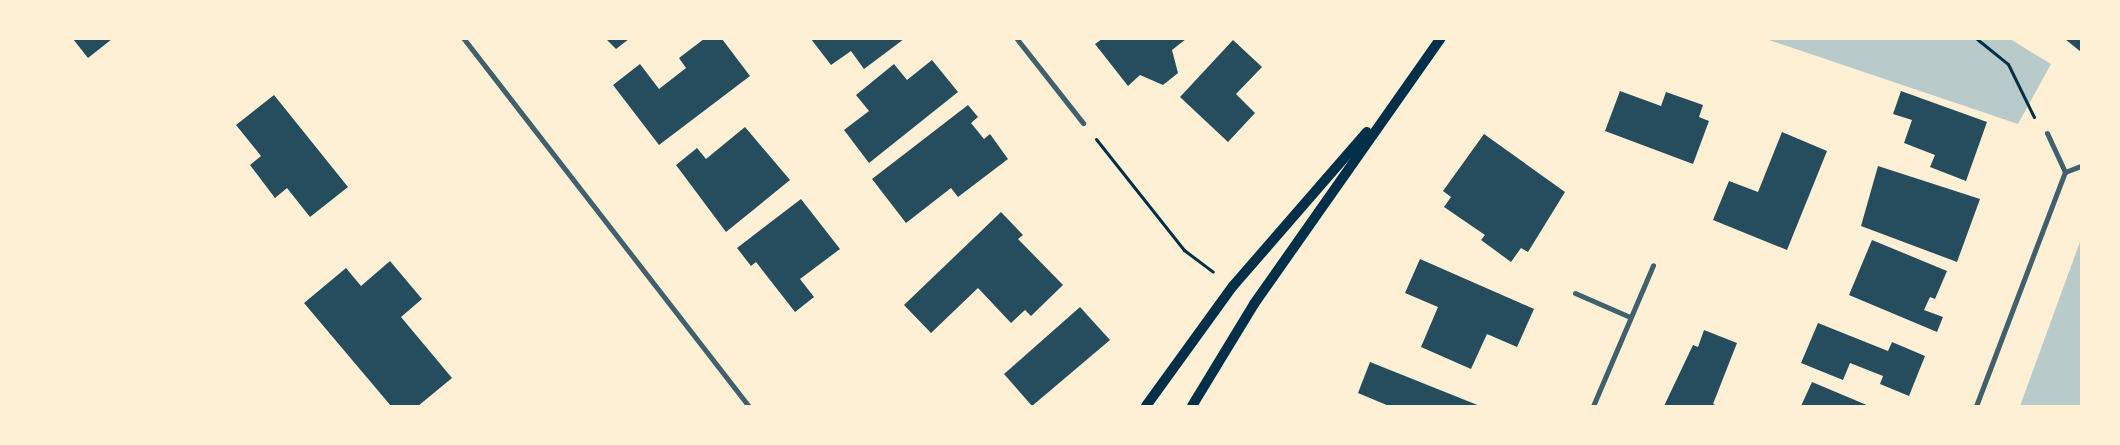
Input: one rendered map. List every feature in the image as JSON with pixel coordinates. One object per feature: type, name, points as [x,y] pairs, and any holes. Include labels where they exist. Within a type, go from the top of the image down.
[{"type":"main road","points":[[1192,406],[1254,304],[1440,39]]},
{"type":"main road","points":[[1146,406],[1233,286],[1400,94]]},
{"type":"street","points":[[464,39],[749,406]]},
{"type":"street","points":[[1017,39],[1083,123]]},
{"type":"street","points":[[1976,406],[2065,172],[2047,133]]},
{"type":"street","points":[[2065,172],[2081,166]]},
{"type":"street","points":[[1593,406],[1653,265]]},
{"type":"street","points":[[1575,293],[1630,317]]},
{"type":"path","points":[[1977,39],[2008,64],[2027,108]]},
{"type":"path","points":[[1083,123],[1184,250],[1233,286]]},
{"type":"shaded area","points":[[1766,39],[2010,39],[2051,64],[2018,124]]},
{"type":"shaded area","points":[[2081,239],[2081,406],[2020,406]]},
{"type":"building","points":[[73,39],[112,39],[88,58]]},
{"type":"building","points":[[606,39],[629,39],[616,49]]},
{"type":"building","points":[[704,39],[722,39],[750,76],[659,145],[613,85],[640,64],[659,89],[686,68],[679,58]]},
{"type":"building","points":[[811,39],[904,39],[864,69],[851,51],[831,65]]},
{"type":"building","points":[[1102,39],[1186,39],[1172,50],[1178,73],[1163,85],[1140,75],[1128,86],[1095,44]]},
{"type":"building","points":[[2065,39],[2081,39],[2081,52]]},
{"type":"building","points":[[1233,40],[1262,67],[1236,94],[1255,113],[1228,142],[1180,97]]},
{"type":"building","points":[[932,60],[958,92],[869,163],[844,130],[869,111],[856,95],[894,64],[907,80]]},
{"type":"building","points":[[1620,91],[1661,106],[1666,92],[1703,105],[1699,117],[1709,121],[1693,164],[1605,131]]},
{"type":"building","points":[[1901,91],[1987,122],[1966,181],[1930,167],[1935,155],[1904,143],[1912,120],[1893,114]]},
{"type":"building","points":[[274,95],[348,187],[310,217],[287,188],[275,198],[250,165],[261,156],[236,125]]},
{"type":"building","points":[[968,105],[978,117],[971,123],[984,139],[990,134],[1008,159],[958,197],[951,188],[906,223],[872,179]]},
{"type":"building","points":[[745,127],[790,180],[726,232],[676,165],[697,148],[706,159]]},
{"type":"building","points":[[1782,132],[1827,151],[1787,250],[1713,220],[1729,181],[1758,192]]},
{"type":"building","points":[[1484,134],[1565,192],[1528,252],[1521,248],[1511,262],[1481,240],[1485,235],[1444,207],[1451,197],[1443,191]]},
{"type":"building","points":[[1878,166],[1980,199],[1957,262],[1861,226]]},
{"type":"building","points":[[801,199],[840,249],[800,279],[814,297],[795,312],[756,262],[751,266],[737,248]]},
{"type":"building","points":[[1001,212],[1023,235],[1018,239],[1063,285],[1031,316],[1025,310],[1011,323],[978,288],[931,333],[904,305]]},
{"type":"building","points":[[1872,240],[1947,271],[1935,299],[1930,297],[1924,310],[1943,317],[1937,332],[1849,295]]},
{"type":"building","points":[[1420,259],[1534,309],[1517,347],[1487,334],[1471,369],[1421,347],[1438,307],[1405,293]]},
{"type":"building","points":[[390,261],[422,299],[401,317],[452,378],[418,406],[391,406],[304,303],[346,268],[361,286]]},
{"type":"building","points":[[1080,307],[1110,340],[1032,406],[1004,374]]},
{"type":"building","points":[[1818,323],[1888,351],[1892,342],[1925,356],[1909,396],[1880,384],[1883,376],[1850,363],[1843,380],[1801,363]]},
{"type":"building","points":[[1704,330],[1737,343],[1713,404],[1718,406],[1664,406],[1693,345],[1698,347]]},
{"type":"building","points":[[1370,362],[1480,406],[1389,406],[1358,393]]},
{"type":"building","points":[[1812,382],[1869,406],[1801,406]]}]
